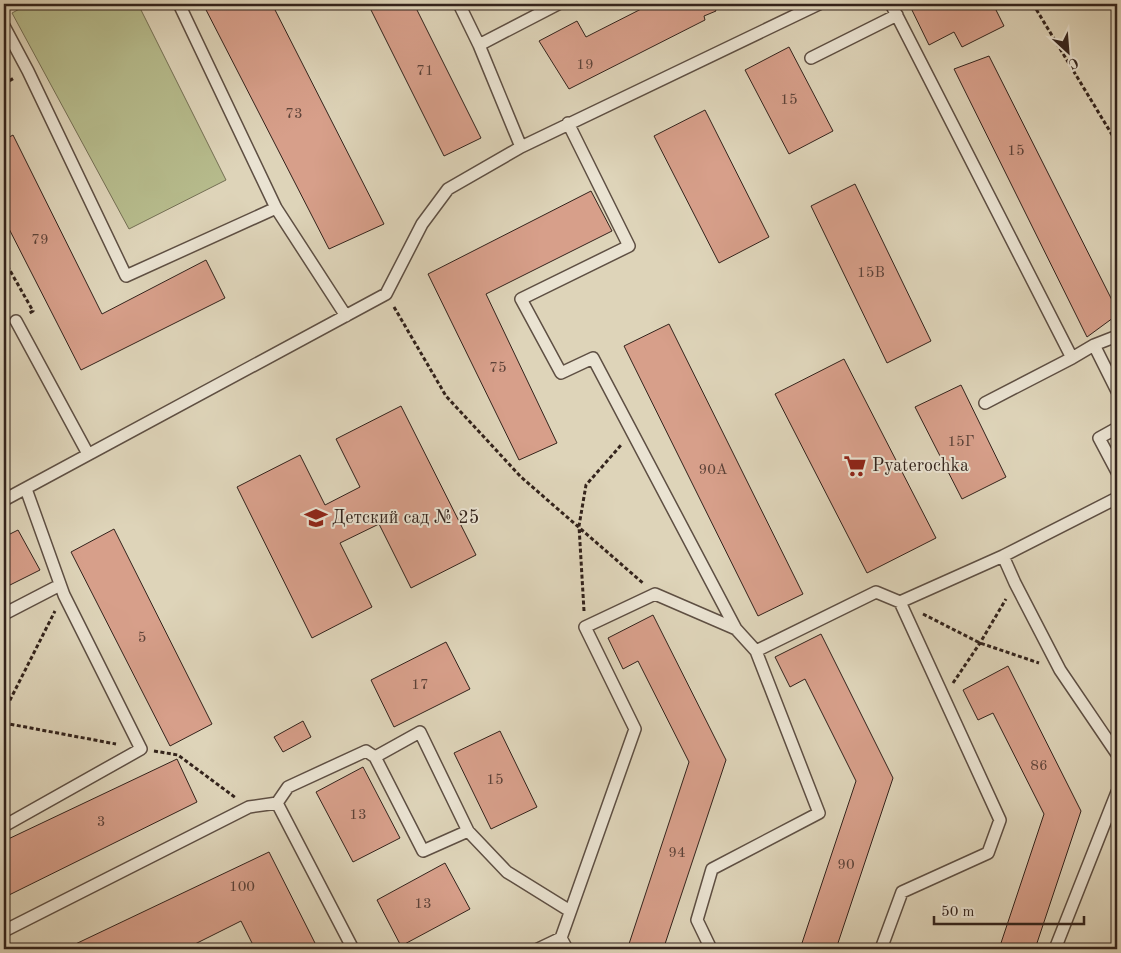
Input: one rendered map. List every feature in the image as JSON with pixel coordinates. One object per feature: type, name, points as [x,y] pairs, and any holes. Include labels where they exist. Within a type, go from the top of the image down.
[{"type":"lane","points":[[179,4],[276,208],[346,316]]},
{"type":"lane","points":[[459,4],[479,45],[521,147]]},
{"type":"lane","points":[[479,45],[558,4]]},
{"type":"lane","points":[[4,500],[386,294],[422,224],[448,189],[521,147],[568,123],[819,4]]},
{"type":"lane","points":[[891,4],[1072,358]]},
{"type":"lane","points":[[811,58],[897,15]]},
{"type":"lane","points":[[4,26],[28,71],[126,276],[276,208]]},
{"type":"lane","points":[[568,123],[629,246],[521,300],[561,373],[593,358],[736,629],[756,651],[818,814],[712,869],[697,920],[711,949]]},
{"type":"lane","points":[[16,321],[88,454]]},
{"type":"lane","points":[[985,403],[1094,345],[1117,336]]},
{"type":"lane","points":[[1094,345],[1117,391]]},
{"type":"lane","points":[[1117,428],[1099,438],[1117,472]]},
{"type":"lane","points":[[4,826],[141,749],[62,590],[26,489]]},
{"type":"lane","points":[[900,602],[1003,556],[1117,498]]},
{"type":"lane","points":[[1003,556],[1060,670],[1117,754]]},
{"type":"lane","points":[[4,614],[62,590]]},
{"type":"lane","points":[[756,651],[876,592],[900,602],[1000,820],[988,854],[902,892],[881,949]]},
{"type":"lane","points":[[538,949],[561,938],[635,730],[585,627],[655,594],[736,629]]},
{"type":"lane","points":[[375,757],[420,732],[468,832],[507,872],[570,911]]},
{"type":"lane","points":[[4,931],[249,807],[277,803],[288,787],[366,751],[375,757],[423,852],[468,832]]},
{"type":"lane","points":[[1055,949],[1117,792]]},
{"type":"lane","points":[[277,803],[353,949]]},
{"type":"lane","points":[[561,938],[567,949]]},
{"type":"path","points":[[1033,4],[1117,143]]},
{"type":"path","points":[[4,260],[33,311],[16,321]]},
{"type":"path","points":[[386,294],[446,396],[522,477],[655,594]]},
{"type":"path","points":[[585,627],[579,526],[586,485],[632,434]]},
{"type":"path","points":[[943,697],[980,643],[1015,583]]},
{"type":"path","points":[[4,712],[62,590]]},
{"type":"path","points":[[900,602],[980,643],[1060,670]]},
{"type":"path","points":[[4,723],[178,755],[249,807]]},
{"type":"green space","points":[[29,4],[138,4],[226,180],[129,229],[12,13]]},
{"type":"building","points":[[203,4],[272,4],[384,224],[329,249]]},
{"type":"building","points":[[368,4],[414,4],[481,138],[444,156]]},
{"type":"building","points":[[651,4],[713,4],[716,11],[704,16],[705,20],[569,89],[539,41],[577,21],[586,37]]},
{"type":"building","points":[[909,4],[993,4],[1004,26],[962,47],[954,32],[929,45]]},
{"type":"building","points":[[789,47],[833,131],[789,154],[745,70]]},
{"type":"building","points":[[989,56],[1117,310],[1117,315],[1087,337],[954,69]]},
{"type":"building","points":[[705,110],[769,237],[719,263],[654,136]]},
{"type":"building","points":[[13,135],[102,314],[206,260],[225,298],[81,370],[4,219],[4,140]]},
{"type":"building","points":[[855,184],[931,341],[887,363],[811,206]]},
{"type":"building","points":[[591,191],[612,231],[486,294],[557,443],[519,460],[428,274]]},
{"type":"building","points":[[669,324],[803,594],[758,616],[624,346]]},
{"type":"building","name":"Pyaterochka","points":[[844,359],[936,538],[867,573],[775,394]]},
{"type":"building","points":[[961,385],[1006,477],[962,499],[915,407]]},
{"type":"building","points":[[401,406],[476,555],[411,588],[379,524],[340,543],[372,607],[312,638],[237,487],[300,455],[325,505],[360,487],[336,439]]},
{"type":"building","points":[[114,529],[212,724],[170,746],[71,552]]},
{"type":"building","points":[[18,530],[40,570],[4,588],[4,537]]},
{"type":"building","points":[[653,615],[726,760],[665,944],[668,949],[630,949],[628,947],[689,762],[638,661],[623,669],[608,638]]},
{"type":"building","points":[[821,634],[893,778],[836,949],[800,949],[856,781],[805,679],[790,687],[775,657]]},
{"type":"building","points":[[446,642],[470,689],[394,727],[371,680]]},
{"type":"building","points":[[1008,666],[1081,811],[1035,949],[999,949],[1044,814],[993,713],[978,720],[963,690]]},
{"type":"building","points":[[303,721],[311,737],[283,752],[274,737]]},
{"type":"building","points":[[500,731],[537,807],[491,829],[454,753]]},
{"type":"building","points":[[177,759],[197,802],[5,897],[4,841]]},
{"type":"building","points":[[363,767],[400,838],[353,862],[316,792]]},
{"type":"building","points":[[269,852],[318,949],[255,949],[241,921],[185,949],[65,949]]},
{"type":"building","points":[[445,863],[470,909],[401,946],[377,900]]},
{"type":"place","name":"Pyaterochka","points":[[855,466]]},
{"type":"place","name":"Детский сад № 25","points":[[316,518]]}]
